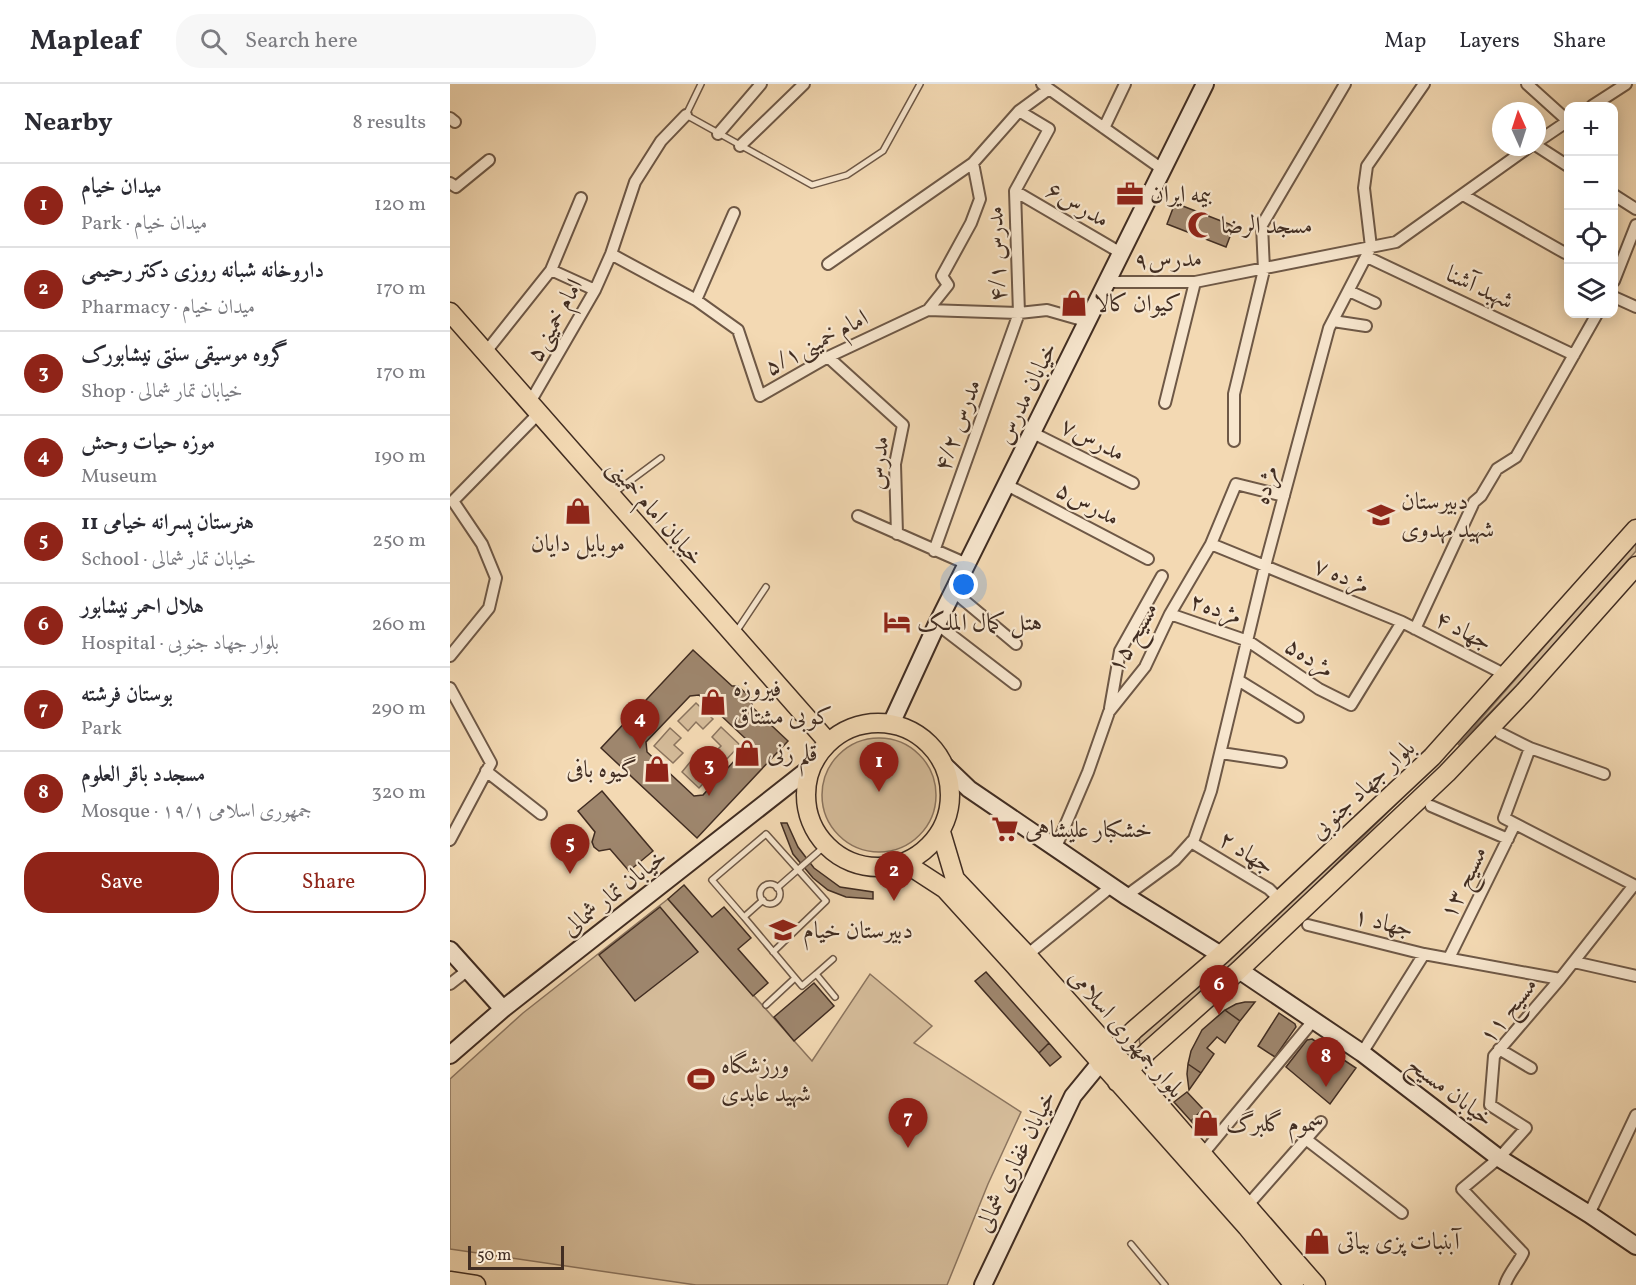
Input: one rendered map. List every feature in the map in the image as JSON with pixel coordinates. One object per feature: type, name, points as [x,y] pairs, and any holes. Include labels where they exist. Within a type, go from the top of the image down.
[{"type":"main road","name":"خیابان مدرس","points":[[891,724],[937,624],[1089,322],[1106,282],[1205,84]]},
{"type":"main road","name":"خیابان امام خمینی","points":[[450,312],[828,742]]},
{"type":"main road","name":"بلوار جهاد جنوبی","points":[[1105,1057],[1221,955],[1432,757],[1636,529]]},
{"type":"main road","name":"بلوار جهاد جنوبی","points":[[1123,1076],[1239,970],[1447,773],[1524,692],[1636,566]]},
{"type":"main road","points":[[945,766],[951,788],[949,811],[941,832],[926,850],[905,863],[882,868],[858,865],[836,855],[818,838],[808,816],[805,792],[810,768],[818,754],[828,742],[847,730],[868,723],[891,724],[913,732],[932,746],[945,766],[969,789],[1126,896],[1221,955]]},
{"type":"main road","points":[[1432,757],[1447,773]]},
{"type":"main road","name":"خیابان تمار شمالی","points":[[450,1055],[503,1009],[810,768]]},
{"type":"main road","name":"بلوار جمهوری اسلامی","points":[[941,832],[955,879],[1027,955],[1105,1057]]},
{"type":"main road","name":"بلوار جمهوری اسلامی","points":[[905,863],[945,889],[1015,966],[1202,1155],[1316,1285]]},
{"type":"main road","points":[[450,950],[503,1009]]},
{"type":"main road","name":"خیابان مسیح","points":[[1239,970],[1362,1053],[1499,1158],[1636,1246]]},
{"type":"main road","points":[[1134,1030],[1132,1038],[1136,1046],[1148,1051]]},
{"type":"main road","name":"خیابان غفاری شمالی","points":[[983,1285],[1073,1096],[1105,1057]]},
{"type":"main road","name":"بلوار جمهوری اسلامی","points":[[1123,1076],[1293,1285]]},
{"type":"main road","points":[[450,1281],[476,1285]]},
{"type":"street","points":[[718,134],[761,84]]},
{"type":"street","points":[[740,146],[804,84]]},
{"type":"street","points":[[1104,128],[1125,84]]},
{"type":"street","points":[[1234,441],[1234,394],[1264,270],[1262,225],[1345,84]]},
{"type":"street","points":[[1424,84],[1367,166],[1364,188],[1369,252],[1396,242],[1516,156]]},
{"type":"street","points":[[1527,84],[1564,117]]},
{"type":"street","points":[[1598,102],[1626,84]]},
{"type":"street","points":[[828,264],[973,163],[1019,111],[1046,86],[1162,169]]},
{"type":"street","name":"مدرس ۴/۱","points":[[1019,111],[1049,129],[1015,191],[1019,313]]},
{"type":"street","name":"امام خمینی۵","points":[[450,656],[489,608],[496,578],[482,544],[453,501],[533,409],[595,290],[611,254],[635,182],[661,141],[686,115]]},
{"type":"street","points":[[1546,136],[1564,125]]},
{"type":"street","points":[[1546,152],[1564,163]]},
{"type":"street","points":[[450,183],[456,187],[489,160]]},
{"type":"street","points":[[928,310],[948,285],[942,276],[971,223],[980,199],[973,163]]},
{"type":"street","name":"مدرس۶","points":[[1015,191],[1121,253]]},
{"type":"street","points":[[1462,195],[1564,252]]},
{"type":"street","points":[[485,353],[551,270],[581,198]]},
{"type":"street","points":[[1618,198],[1636,209]]},
{"type":"street","points":[[696,300],[734,213]]},
{"type":"street","points":[[1618,271],[1636,225]]},
{"type":"street","name":"مدرس۹","points":[[1106,282],[1195,282],[1369,252]]},
{"type":"street","name":"مژده","points":[[1126,896],[1175,860],[1194,839],[1211,791],[1265,566],[1329,328],[1369,252]]},
{"type":"street","name":"شهبد آشنا","points":[[1369,252],[1574,355]]},
{"type":"street","name":"امام خمینی۵/۱","points":[[611,254],[696,300],[738,330],[760,396],[828,357],[928,310]]},
{"type":"street","points":[[551,270],[595,290]]},
{"type":"street","points":[[1165,403],[1195,282]]},
{"type":"street","points":[[1349,291],[1375,303]]},
{"type":"street","points":[[1618,299],[1636,307]]},
{"type":"street","points":[[928,310],[1019,313],[1047,310],[1089,322]]},
{"type":"street","name":"مدرس ۴/۲","points":[[934,551],[1019,313]]},
{"type":"street","points":[[1415,629],[1474,502],[1481,496],[1497,469],[1516,457],[1595,318]]},
{"type":"street","points":[[1333,321],[1366,326]]},
{"type":"street","name":"مدرس","points":[[828,357],[903,424],[895,464],[897,534]]},
{"type":"street","name":"مدرس۷","points":[[1033,433],[1133,483]]},
{"type":"street","name":"مسیح ۱۵","points":[[1056,847],[1088,772],[1109,712],[1145,667],[1170,614],[1211,544],[1236,484],[1284,496]]},
{"type":"street","name":"مدرس۵","points":[[1007,485],[1148,559]]},
{"type":"street","points":[[858,516],[967,564]]},
{"type":"street","name":"مژده ۷","points":[[1211,544],[1402,622]]},
{"type":"street","points":[[1109,712],[1120,651],[1162,576]]},
{"type":"street","points":[[954,592],[1016,644]]},
{"type":"street","name":"مژده۲","points":[[1170,614],[1248,641]]},
{"type":"street","name":"جهاد ۴","points":[[1402,622],[1506,675]]},
{"type":"street","name":"مژده۵","points":[[1248,641],[1319,689],[1351,705],[1402,622]]},
{"type":"street","points":[[937,624],[1015,684]]},
{"type":"street","points":[[1238,680],[1298,717]]},
{"type":"street","points":[[450,688],[491,763],[450,840]]},
{"type":"street","points":[[1500,733],[1530,748],[1604,774]]},
{"type":"street","points":[[1530,748],[1504,818],[1635,886]]},
{"type":"street","points":[[1221,753],[1281,762]]},
{"type":"street","points":[[486,771],[541,814]]},
{"type":"street","points":[[1431,806],[1508,839]]},
{"type":"street","name":"مسیح ۱۳","points":[[1449,958],[1515,824]]},
{"type":"street","name":"جهاد ۲","points":[[1191,842],[1269,889],[1280,900]]},
{"type":"street","points":[[1027,955],[1112,886]]},
{"type":"street","name":"مسیح ۱۱","points":[[1499,1158],[1526,1128],[1490,1106],[1494,1056],[1635,886]]},
{"type":"street","name":"جهاد ۱","points":[[1308,925],[1424,954],[1560,979]]},
{"type":"street","points":[[1362,1053],[1424,954]]},
{"type":"street","points":[[1574,962],[1636,976]]},
{"type":"street","points":[[450,984],[468,970]]},
{"type":"street","points":[[1202,1155],[1313,1021]]},
{"type":"street","points":[[1499,1049],[1531,1068]]},
{"type":"street","points":[[1589,1214],[1636,1115]]},
{"type":"street","points":[[1247,1206],[1321,1122]]},
{"type":"street","points":[[1307,1140],[1402,1213]]},
{"type":"street","points":[[1499,1158],[1462,1189],[1523,1253],[1505,1285]]},
{"type":"lane","points":[[701,84],[686,115],[812,185],[847,175],[882,151],[920,84]]},
{"type":"lane","points":[[610,496],[661,458]]},
{"type":"lane","points":[[734,636],[766,587]]},
{"type":"lane","points":[[773,952],[826,901],[766,834],[712,880],[744,917],[773,952],[802,986],[833,959]]},
{"type":"lane","points":[[777,888],[826,845]]},
{"type":"lane","points":[[772,885],[777,888],[780,893],[776,902],[770,904],[763,900],[760,893],[763,888],[772,885]]},
{"type":"lane","points":[[744,917],[763,900]]},
{"type":"lane","points":[[816,974],[835,997]]},
{"type":"lane","points":[[766,1005],[795,978]]},
{"type":"lane","points":[[1131,1244],[1165,1285]]},
{"type":"shaded area","points":[[1636,542],[1636,551],[1525,677],[1458,745]]},
{"type":"shaded area","points":[[696,703],[713,719],[703,729],[696,722],[688,731],[678,721]]},
{"type":"shaded area","points":[[721,727],[740,745],[724,762],[714,753],[721,746],[712,737]]},
{"type":"shaded area","points":[[670,728],[681,738],[674,745],[683,753],[673,763],[654,746]]},
{"type":"shaded area","points":[[879,738],[901,743],[919,755],[931,773],[936,795],[931,817],[919,835],[901,847],[879,852],[857,847],[839,835],[827,817],[822,795],[827,773],[839,755],[857,743]]},
{"type":"shaded area","points":[[707,759],[717,769],[699,788],[682,772],[691,761],[698,768]]},
{"type":"shaded area","points":[[1429,771],[1301,899],[1142,1047],[1140,1045],[1142,1031]]},
{"type":"shaded area","points":[[668,899],[812,1061],[870,974],[932,1026],[914,1043],[1021,1112],[988,1184],[947,1285],[696,1285],[450,1249],[450,1079],[523,1013]]},
{"type":"building","name":"مسجد الرضا","points":[[1175,203],[1234,226],[1226,247],[1167,224]]},
{"type":"building","points":[[693,650],[732,686],[738,686],[752,699],[752,707],[788,741],[697,838],[601,748]],"holes":[[[699,695],[746,739],[747,747],[703,795],[694,796],[647,752],[646,742],[690,696]]]},
{"type":"building","points":[[602,791],[653,851],[629,871],[610,849],[599,851],[594,847],[592,842],[595,832],[578,811]]},
{"type":"building","points":[[781,823],[787,823],[798,847],[814,868],[840,887],[873,892],[873,899],[846,897],[828,890],[813,878],[793,854]]},
{"type":"building","points":[[684,885],[712,917],[724,907],[751,938],[738,949],[768,983],[753,996],[668,899]]},
{"type":"building","points":[[660,907],[698,952],[635,1001],[599,955]]},
{"type":"building","points":[[986,972],[1049,1043],[1039,1053],[975,981]]},
{"type":"building","points":[[814,983],[834,1006],[794,1041],[774,1017]]},
{"type":"building","points":[[1255,1002],[1240,1021],[1225,1010],[1236,1004]]},
{"type":"building","points":[[1225,1010],[1240,1021],[1225,1043],[1217,1037],[1207,1048],[1214,1054],[1201,1073],[1188,1064],[1191,1051],[1202,1030]]},
{"type":"building","points":[[1279,1013],[1296,1027],[1275,1057],[1258,1046]]},
{"type":"building","points":[[1312,1039],[1356,1068],[1330,1104],[1286,1067],[1307,1040]]},
{"type":"building","points":[[1049,1043],[1061,1057],[1050,1066],[1039,1053]]},
{"type":"building","points":[[1188,1064],[1201,1073],[1189,1090],[1187,1074]]},
{"type":"building","points":[[1187,1092],[1203,1109],[1191,1121],[1174,1102]]},
{"type":"building","name":"سموم گلبرگ","points":[[1203,1109],[1221,1126],[1207,1138],[1191,1121]]},
{"type":"place","name":"بیمه ایران","points":[[1130,194]]},
{"type":"place","name":"مسجد الرضا","points":[[1201,225]]},
{"type":"place","name":"کیوان کالا","points":[[1074,303]]},
{"type":"place","name":"موبایل دایان","points":[[578,511]]},
{"type":"place","name":"دبیرستان شهید مهدوی","points":[[1381,515]]},
{"type":"place","name":"هتل کمال الملک","points":[[897,622]]},
{"type":"place","name":"فیروزه کوبی مشتاق","points":[[713,702]]},
{"type":"place","name":"موزه حیات وحش","points":[[640,749]]},
{"type":"place","name":"قلم زنی","points":[[747,753]]},
{"type":"place","name":"گیوه بافی","points":[[657,769]]},
{"type":"place","name":"میدان خیام","points":[[879,792]]},
{"type":"place","name":"گروه موسیقی سنتی نیشابورک","points":[[709,796]]},
{"type":"place","name":"خشکبار علیشاهی","points":[[1005,829]]},
{"type":"place","name":"هنرستان پسرانه خیامی 11","points":[[570,874]]},
{"type":"place","name":"داروخانه شبانه روزی دکتر رحیمی","points":[[894,901]]},
{"type":"place","name":"دبیرستان خیام","points":[[783,930]]},
{"type":"place","name":"هلال احمر نیشابور","points":[[1219,1015]]},
{"type":"place","name":"ورزشگاه شهید عابدی","points":[[701,1079]]},
{"type":"place","name":"مسجدد باقر العلوم","points":[[1326,1087]]},
{"type":"place","name":"سموم گلبرگ","points":[[1206,1123]]},
{"type":"place","name":"بوستان فرشته","points":[[908,1148]]},
{"type":"place","name":"آبنبات پزی بیاتی","points":[[1317,1241]]}]
